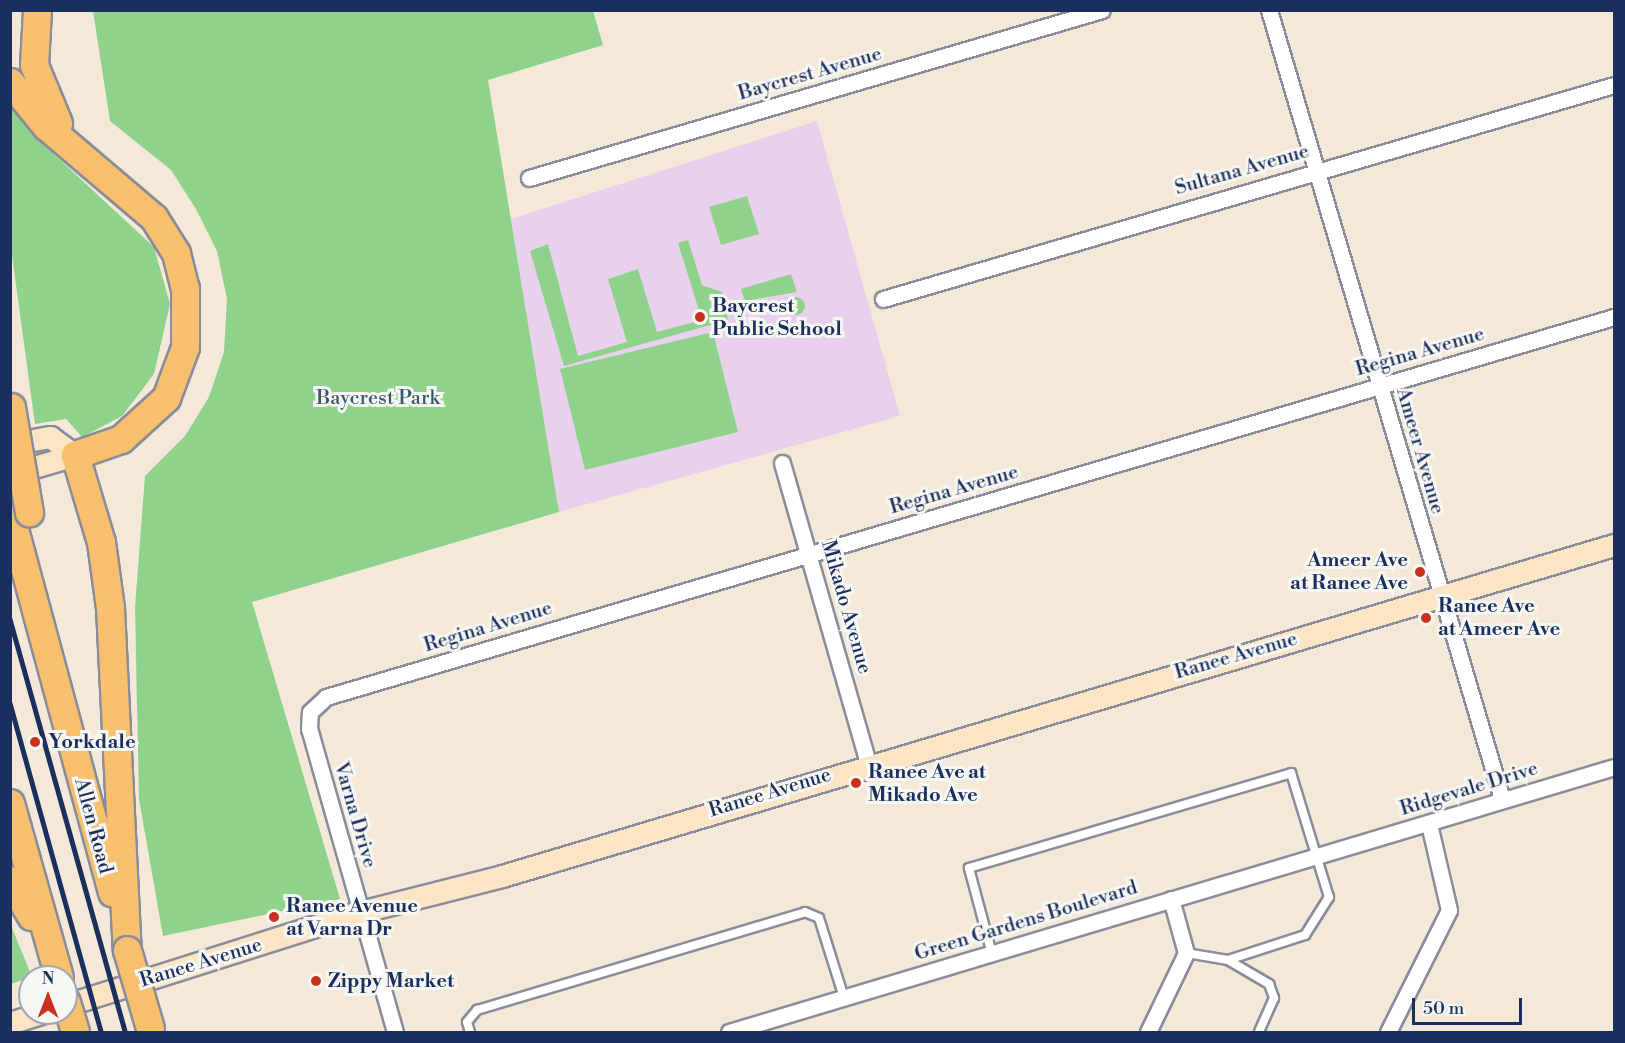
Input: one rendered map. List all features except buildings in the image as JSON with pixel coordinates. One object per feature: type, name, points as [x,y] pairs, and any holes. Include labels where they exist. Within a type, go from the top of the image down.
[{"type":"highway","points":[[37,10],[32,43],[37,84],[54,118],[99,169]]},
{"type":"highway","points":[[10,82],[46,126],[139,203],[168,238],[182,272],[187,326],[181,364],[155,412],[121,439],[75,455],[101,542],[110,608],[127,950]]},
{"type":"highway","name":"Allen Road","points":[[11,406],[17,514],[56,688],[151,1030]]},
{"type":"highway","points":[[10,802],[55,965]]},
{"type":"highway","points":[[10,880],[50,948]]},
{"type":"street","name":"Baycrest Avenue","points":[[529,178],[1102,10]]},
{"type":"street","name":"Ameer Avenue","points":[[1269,10],[1440,596],[1502,799]]},
{"type":"street","name":"Sultana Avenue","points":[[883,299],[1316,170],[1614,85]]},
{"type":"street","name":"Regina Avenue","points":[[310,712],[326,698],[1614,317]]},
{"type":"street","points":[[10,444],[50,438],[75,455]]},
{"type":"street","points":[[10,474],[75,455]]},
{"type":"street","name":"Mikado Avenue","points":[[783,463],[868,763]]},
{"type":"street","name":"Ranee Avenue","points":[[78,999],[360,912],[502,876],[868,763],[1614,545]]},
{"type":"street","name":"Varna Drive","points":[[310,712],[309,729],[395,1032]]},
{"type":"street","name":"Ridgevale Drive","points":[[1336,852],[1614,766]]},
{"type":"street","points":[[1388,1032],[1449,910],[1429,824]]},
{"type":"street","name":"Green Gardens Boulevard","points":[[729,1032],[753,1029],[1170,899],[1336,852]]},
{"type":"street","points":[[1148,1032],[1186,953],[1170,899]]},
{"type":"lane","points":[[992,954],[969,868],[1291,773],[1329,897],[1305,935],[1228,960]]},
{"type":"lane","points":[[470,1032],[466,1022],[477,1010],[805,912],[819,918],[844,1000]]},
{"type":"lane","points":[[1186,953],[1228,960],[1269,984],[1274,998],[1259,1032]]},
{"type":"shaded area","name":"Baycrest Public School","points":[[817,121],[900,416],[559,512],[511,219]]},
{"type":"green space","name":"Baycrest Park","points":[[93,11],[593,11],[603,45],[488,80],[559,512],[252,602],[340,899],[163,936],[139,799],[135,607],[145,476],[185,436],[209,397],[224,352],[227,299],[217,251],[196,209],[171,170],[110,121]]},
{"type":"green space","points":[[10,103],[31,133],[154,247],[170,304],[154,374],[122,416],[82,437],[66,419],[35,424],[11,248]]},
{"type":"green space","points":[[747,196],[759,234],[721,245],[709,207]]},
{"type":"green space","points":[[688,240],[702,285],[722,292],[728,320],[564,366],[530,251],[548,244],[578,356],[627,342],[608,279],[638,269],[657,332],[702,320],[678,243]]},
{"type":"green space","points":[[791,274],[797,292],[745,301],[741,289]]},
{"type":"green space","points":[[792,297],[800,297],[805,302],[803,313],[792,315],[787,310],[787,302]]},
{"type":"green space","points":[[713,332],[738,432],[585,470],[560,369]]},
{"type":"green space","points":[[10,923],[27,965],[18,965],[18,982],[10,984]]},
{"type":"railway","points":[[10,619],[125,1032]]},
{"type":"railway","points":[[10,703],[101,1032]]},
{"type":"place","name":"Baycrest Public School","points":[[700,317]]},
{"type":"place","name":"Ameer Ave at Ranee Ave","points":[[1420,572]]},
{"type":"place","name":"Ranee Ave at Ameer Ave","points":[[1426,618]]},
{"type":"place","name":"Yorkdale","points":[[35,742]]},
{"type":"place","name":"Ranee Ave at Mikado Ave","points":[[856,783]]},
{"type":"place","name":"Ranee Avenue at Varna Dr","points":[[274,917]]},
{"type":"place","name":"Zippy Market","points":[[316,981]]}]
